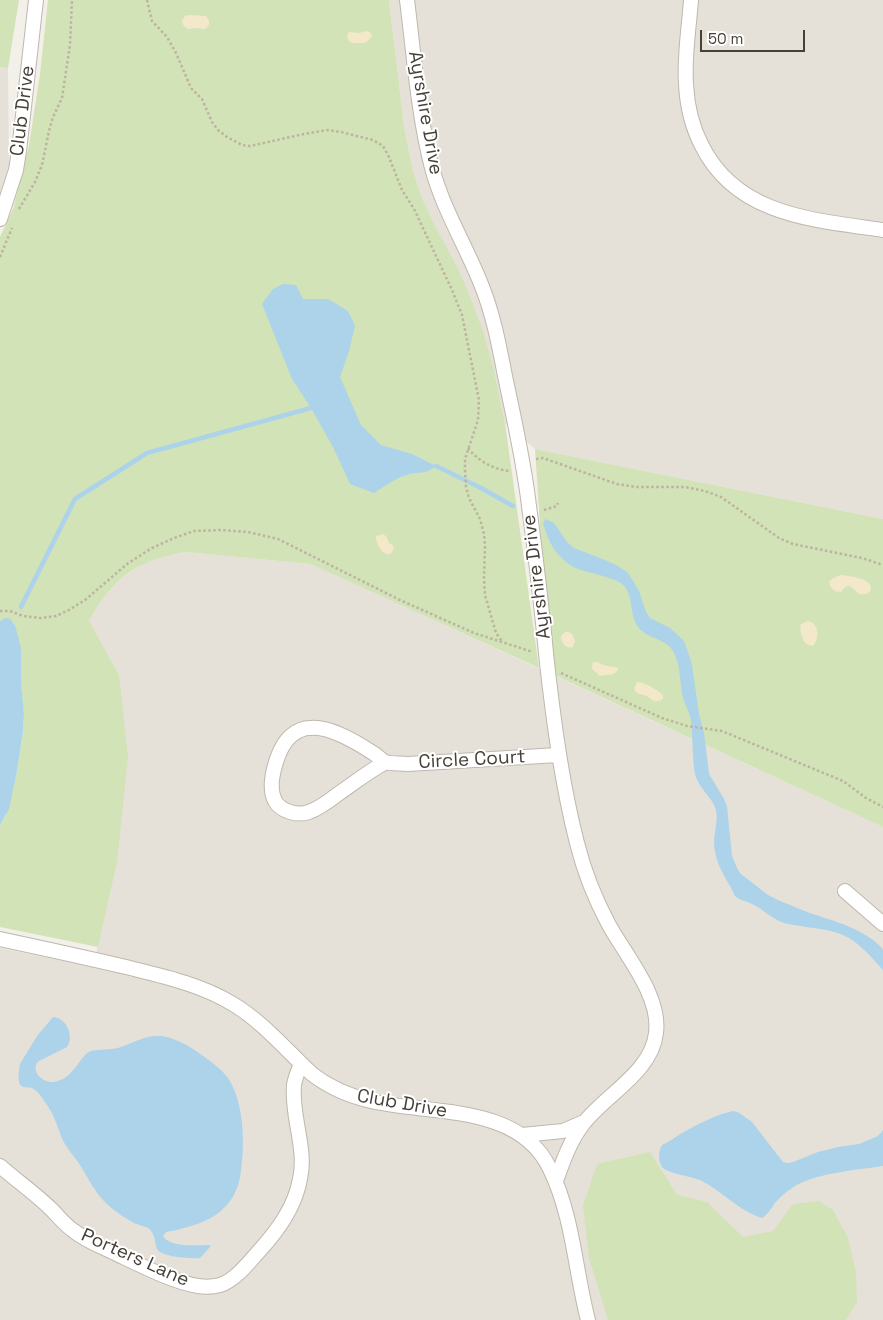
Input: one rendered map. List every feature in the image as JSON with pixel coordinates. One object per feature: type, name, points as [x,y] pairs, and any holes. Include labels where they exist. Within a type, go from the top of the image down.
[{"type":"street","name":"Club Drive","points":[[7,221],[7,200],[16,170],[19,151],[36,0]]},
{"type":"street","name":"Ayrshire Drive","points":[[408,0],[422,122],[432,169],[446,207],[483,287],[493,320],[523,466],[530,510],[558,755],[572,824],[584,866],[608,925],[648,990],[656,1014],[655,1041],[650,1054],[642,1065],[584,1122],[572,1141],[556,1181]]},
{"type":"street","points":[[691,0],[686,64],[688,103],[692,125],[698,140],[706,155],[720,173],[741,192],[770,208],[804,218],[883,230]]},
{"type":"street","points":[[315,727],[330,730],[373,752],[386,762],[373,769],[325,804],[307,813],[293,813],[285,810],[275,802],[273,774],[280,750],[293,734],[300,730],[315,727]]},
{"type":"street","name":"Circle Court","points":[[386,762],[408,764],[558,755]]},
{"type":"street","points":[[845,891],[883,924]]},
{"type":"street","name":"Club Drive","points":[[0,939],[166,977],[208,991],[250,1016],[312,1074],[342,1092],[357,1098],[403,1107],[476,1117],[504,1125],[522,1135],[542,1154],[556,1181],[567,1220],[588,1320]]},
{"type":"street","name":"Porters Lane","points":[[0,1166],[42,1201],[71,1229],[88,1240],[184,1282],[197,1286],[210,1287],[221,1285],[234,1277],[264,1245],[286,1215],[297,1192],[302,1164],[294,1100],[294,1084],[301,1064]]},
{"type":"street","name":"Ayrshire Drive","points":[[522,1135],[563,1131],[584,1122]]},
{"type":"path","points":[[17,215],[36,182],[42,165],[51,124],[62,98],[70,45],[72,0]]},
{"type":"path","points":[[148,0],[152,21],[172,45],[191,88],[202,99],[212,122],[227,137],[242,145],[250,146],[327,130],[373,140],[382,146],[389,157],[402,190],[414,210],[462,315],[479,400],[478,420],[465,458],[466,487],[469,498],[480,519],[484,534],[485,595],[496,633],[503,642]]},
{"type":"path","points":[[0,257],[7,221]]},
{"type":"path","points":[[468,448],[480,460],[501,470],[515,472],[531,460],[543,458],[617,484],[636,487],[685,487],[705,491],[721,498],[778,538],[793,544],[862,558],[883,565]]},
{"type":"path","points":[[530,510],[547,510],[557,506],[558,503]]},
{"type":"path","points":[[0,611],[10,611],[23,616],[41,618],[56,616],[85,600],[127,564],[152,548],[174,538],[194,531],[248,532],[278,539],[400,600],[474,633],[538,654],[556,671],[662,718],[687,726],[722,731],[843,782],[883,807]]},
{"type":"shaded area","points":[[389,0],[883,0],[883,519],[535,449],[505,423],[494,370],[422,198],[413,171],[404,126]]},
{"type":"shaded area","points":[[0,67],[8,68],[9,165],[0,193]]},
{"type":"shaded area","points":[[186,552],[312,564],[883,827],[883,1320],[0,1320],[0,948],[93,967],[117,863],[119,675],[88,621],[107,591],[123,577],[143,564],[155,559]]},
{"type":"green space","points":[[0,0],[19,0],[8,68],[0,67]]},
{"type":"green space","points":[[48,0],[389,0],[404,126],[413,171],[422,198],[469,294],[483,331],[494,370],[505,423],[539,668],[311,564],[186,552],[153,560],[128,573],[107,593],[89,621],[119,675],[128,757],[117,863],[98,947],[0,927],[0,825],[6,815],[17,771],[24,714],[15,625],[13,622],[0,621],[0,237],[13,209],[29,145],[40,74]]},
{"type":"green space","points":[[535,449],[883,519],[883,827],[556,676],[543,571]]},
{"type":"green space","points":[[650,1152],[677,1195],[707,1202],[743,1237],[773,1231],[793,1204],[819,1201],[833,1210],[848,1238],[856,1272],[857,1302],[846,1320],[608,1320],[589,1258],[583,1206],[597,1164]]},
{"type":"sand","points":[[185,16],[206,16],[209,20],[209,25],[205,29],[188,29],[183,25],[182,21]]},
{"type":"sand","points":[[367,31],[371,33],[372,37],[365,43],[352,43],[349,41],[347,35],[349,32],[359,33]]},
{"type":"sand","points":[[383,534],[389,543],[394,546],[390,554],[380,549],[376,540],[376,536]]},
{"type":"sand","points":[[841,575],[866,581],[871,586],[870,592],[860,594],[849,586],[841,592],[835,591],[830,587],[829,582]]},
{"type":"sand","points":[[808,621],[812,622],[817,631],[817,639],[813,646],[806,644],[801,632],[801,624]]},
{"type":"sand","points":[[565,632],[570,633],[573,637],[575,641],[573,647],[568,647],[563,643],[561,636]]},
{"type":"sand","points":[[593,662],[617,667],[618,670],[614,674],[600,676],[592,669]]},
{"type":"sand","points":[[637,682],[644,683],[654,689],[663,695],[663,699],[655,701],[637,693],[634,689]]},
{"type":"water","points":[[283,284],[296,285],[303,299],[328,299],[348,311],[355,326],[340,377],[361,425],[381,445],[412,454],[436,466],[426,472],[400,477],[374,493],[350,484],[333,447],[292,379],[262,304],[273,289]]},
{"type":"water","points":[[545,519],[554,523],[567,542],[574,548],[605,560],[627,572],[639,591],[650,618],[670,628],[684,641],[692,665],[709,774],[727,806],[732,856],[738,870],[768,895],[807,912],[848,926],[867,936],[883,949],[883,970],[860,946],[843,935],[828,930],[784,923],[735,896],[721,870],[715,853],[716,810],[712,801],[699,784],[695,774],[691,721],[683,697],[679,669],[672,649],[664,642],[640,629],[634,619],[628,592],[621,583],[576,568],[559,556],[546,534],[543,525]]},
{"type":"water","points":[[6,618],[10,619],[15,625],[21,648],[21,682],[24,714],[17,771],[9,809],[0,825],[0,621]]},
{"type":"water","points":[[53,1017],[62,1020],[68,1028],[70,1038],[67,1047],[36,1064],[37,1073],[47,1081],[56,1082],[69,1075],[84,1056],[91,1051],[118,1048],[153,1036],[163,1036],[188,1046],[213,1063],[228,1078],[237,1099],[242,1123],[242,1160],[238,1186],[232,1198],[216,1215],[193,1226],[166,1232],[163,1236],[166,1240],[177,1244],[211,1246],[200,1258],[177,1257],[160,1252],[157,1249],[151,1230],[127,1219],[104,1201],[64,1143],[53,1116],[42,1098],[32,1088],[21,1086],[19,1078],[20,1064],[37,1036]]},
{"type":"water","points":[[733,1111],[738,1112],[752,1122],[783,1162],[788,1163],[818,1152],[859,1144],[878,1136],[883,1130],[883,1166],[836,1173],[801,1183],[783,1195],[762,1218],[746,1211],[702,1181],[665,1169],[662,1167],[659,1159],[662,1145],[700,1123]]},
{"type":"waterway","points":[[21,607],[75,499],[147,453],[311,408]]},
{"type":"waterway","points":[[436,466],[513,506]]}]
